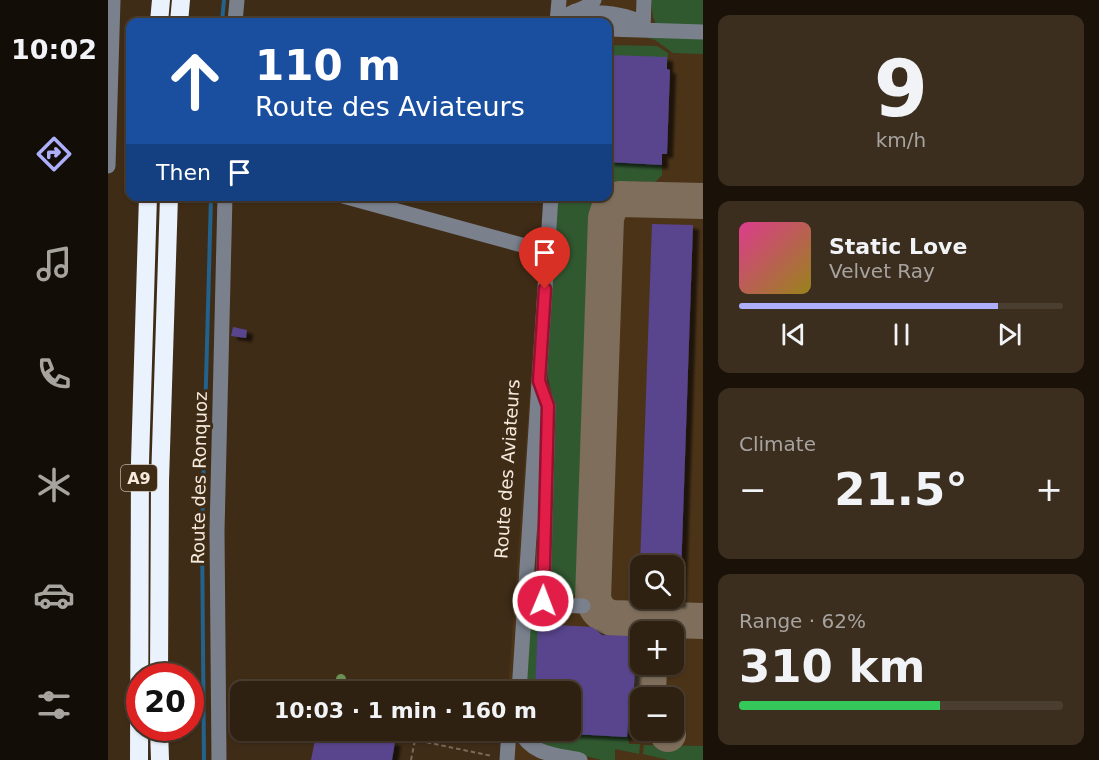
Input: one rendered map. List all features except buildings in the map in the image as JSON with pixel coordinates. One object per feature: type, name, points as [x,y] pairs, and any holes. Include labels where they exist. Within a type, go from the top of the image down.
[{"type":"highway","points":[[159,18],[161,0]]},
{"type":"highway","points":[[179,18],[181,0]]},
{"type":"highway","name":"A9","points":[[140,760],[140,462],[148,201]]},
{"type":"highway","name":"A9","points":[[159,663],[160,480],[169,201]]},
{"type":"highway","points":[[159,741],[160,760]]},
{"type":"street","points":[[108,166],[113,0]]},
{"type":"street","points":[[235,18],[237,0]]},
{"type":"street","points":[[559,0],[559,18]]},
{"type":"street","points":[[562,18],[585,8],[594,0]]},
{"type":"street","points":[[643,27],[644,0]]},
{"type":"street","points":[[575,11],[633,18],[643,27]]},
{"type":"street","points":[[612,29],[643,27],[703,32]]},
{"type":"street","name":"Route des Ronquoz","points":[[219,760],[217,531],[225,201]]},
{"type":"street","points":[[361,201],[540,250]]},
{"type":"street","name":"Route des Aviateurs","points":[[513,681],[543,201]]},
{"type":"street","name":"Route des Aviateurs","points":[[520,681],[551,201]]},
{"type":"street","points":[[539,381],[548,406],[543,601],[549,605],[583,606]]},
{"type":"street","points":[[492,756],[508,757],[509,741]]},
{"type":"street","points":[[526,741],[538,751],[580,760]]},
{"type":"path","points":[[411,760],[415,741]]},
{"type":"path","points":[[420,741],[492,756]]},
{"type":"shaded area","points":[[559,0],[703,0],[703,760],[503,760],[505,741],[581,741],[581,681],[509,681],[544,201],[612,201],[612,18],[557,18]]},
{"type":"green space","points":[[651,0],[703,0],[703,27],[656,24]]},
{"type":"green space","points":[[648,36],[703,38],[703,54],[673,53]]},
{"type":"green space","points":[[612,45],[657,46],[668,53],[667,69],[670,70],[667,154],[662,154],[662,175],[655,182],[625,182],[613,186]]},
{"type":"green space","points":[[558,201],[597,201],[593,208],[580,586],[571,600],[555,599],[552,585],[548,581],[555,408],[547,373]]},
{"type":"green space","points":[[534,618],[548,625],[592,627],[602,635],[630,636],[630,675],[634,675],[634,687],[630,687],[629,744],[640,744],[639,754],[615,749],[615,760],[602,760],[547,747],[539,741],[581,741],[581,681],[526,681],[530,622]]},
{"type":"green space","points":[[644,745],[703,746],[703,760],[668,760],[643,754]]},
{"type":"waterway","points":[[222,18],[224,0]]},
{"type":"waterway","points":[[204,760],[202,531],[211,201]]},
{"type":"taxiway","points":[[703,201],[620,199],[610,206],[606,218],[593,599],[599,611],[612,618],[703,621]]},
{"type":"taxiway","points":[[648,687],[649,675]]},
{"type":"route","points":[[543,601],[548,406],[539,381],[545,289]]}]
